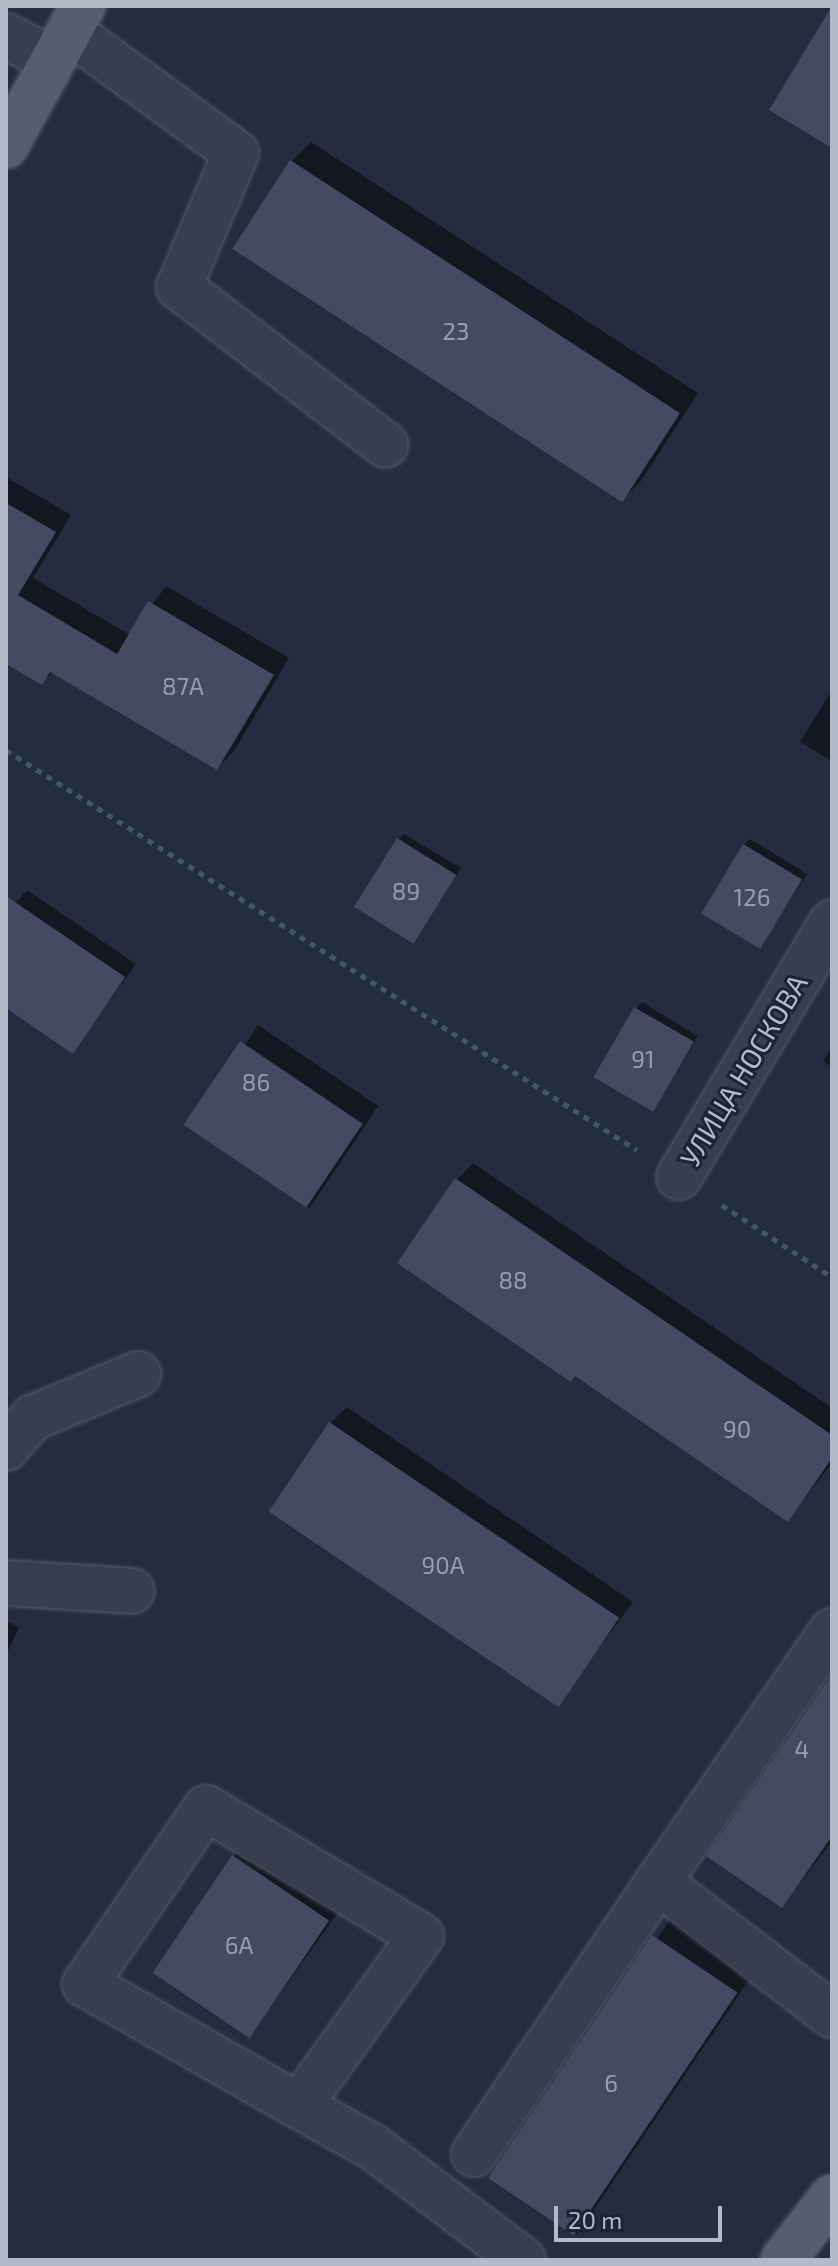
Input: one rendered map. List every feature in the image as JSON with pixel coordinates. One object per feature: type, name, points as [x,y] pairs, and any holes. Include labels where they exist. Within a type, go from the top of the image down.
[{"type":"main road","points":[[6,146],[68,32]]},
{"type":"main road","points":[[783,2260],[832,2197]]},
{"type":"street","points":[[6,36],[68,32],[236,153],[179,287],[386,445]]},
{"type":"street","name":"УЛИЦА НОСКОВА","points":[[679,1177],[832,922]]},
{"type":"street","points":[[6,1448],[32,1418],[138,1374]]},
{"type":"street","points":[[6,1583],[132,1591]]},
{"type":"street","points":[[474,2154],[832,1631]]},
{"type":"street","points":[[299,2106],[421,1936],[206,1808],[85,1984],[299,2106],[373,2147],[523,2260]]},
{"type":"street","points":[[658,1882],[832,2015]]},
{"type":"path","points":[[6,750],[832,1277]]},
{"type":"building","points":[[832,6],[832,148],[769,110]]},
{"type":"building","points":[[290,160],[680,413],[622,502],[232,249]]},
{"type":"building","points":[[6,503],[56,532],[18,595],[117,654],[148,601],[274,675],[217,770],[50,672],[42,685],[6,664]]},
{"type":"building","points":[[397,838],[456,875],[413,944],[354,907]]},
{"type":"building","points":[[743,844],[802,880],[760,949],[701,913]]},
{"type":"building","points":[[6,896],[125,977],[73,1054],[6,1008]]},
{"type":"building","points":[[634,1007],[694,1042],[653,1112],[594,1077]]},
{"type":"building","points":[[240,1041],[363,1124],[306,1207],[184,1125]]},
{"type":"building","points":[[455,1178],[832,1435],[832,1458],[788,1522],[575,1376],[571,1382],[397,1263]]},
{"type":"building","points":[[329,1422],[619,1618],[559,1707],[269,1512]]},
{"type":"building","points":[[832,1675],[832,1836],[782,1908],[706,1856]]},
{"type":"building","points":[[232,1855],[329,1920],[250,2038],[153,1973]]},
{"type":"building","points":[[652,1935],[737,1993],[574,2236],[488,2178]]}]
